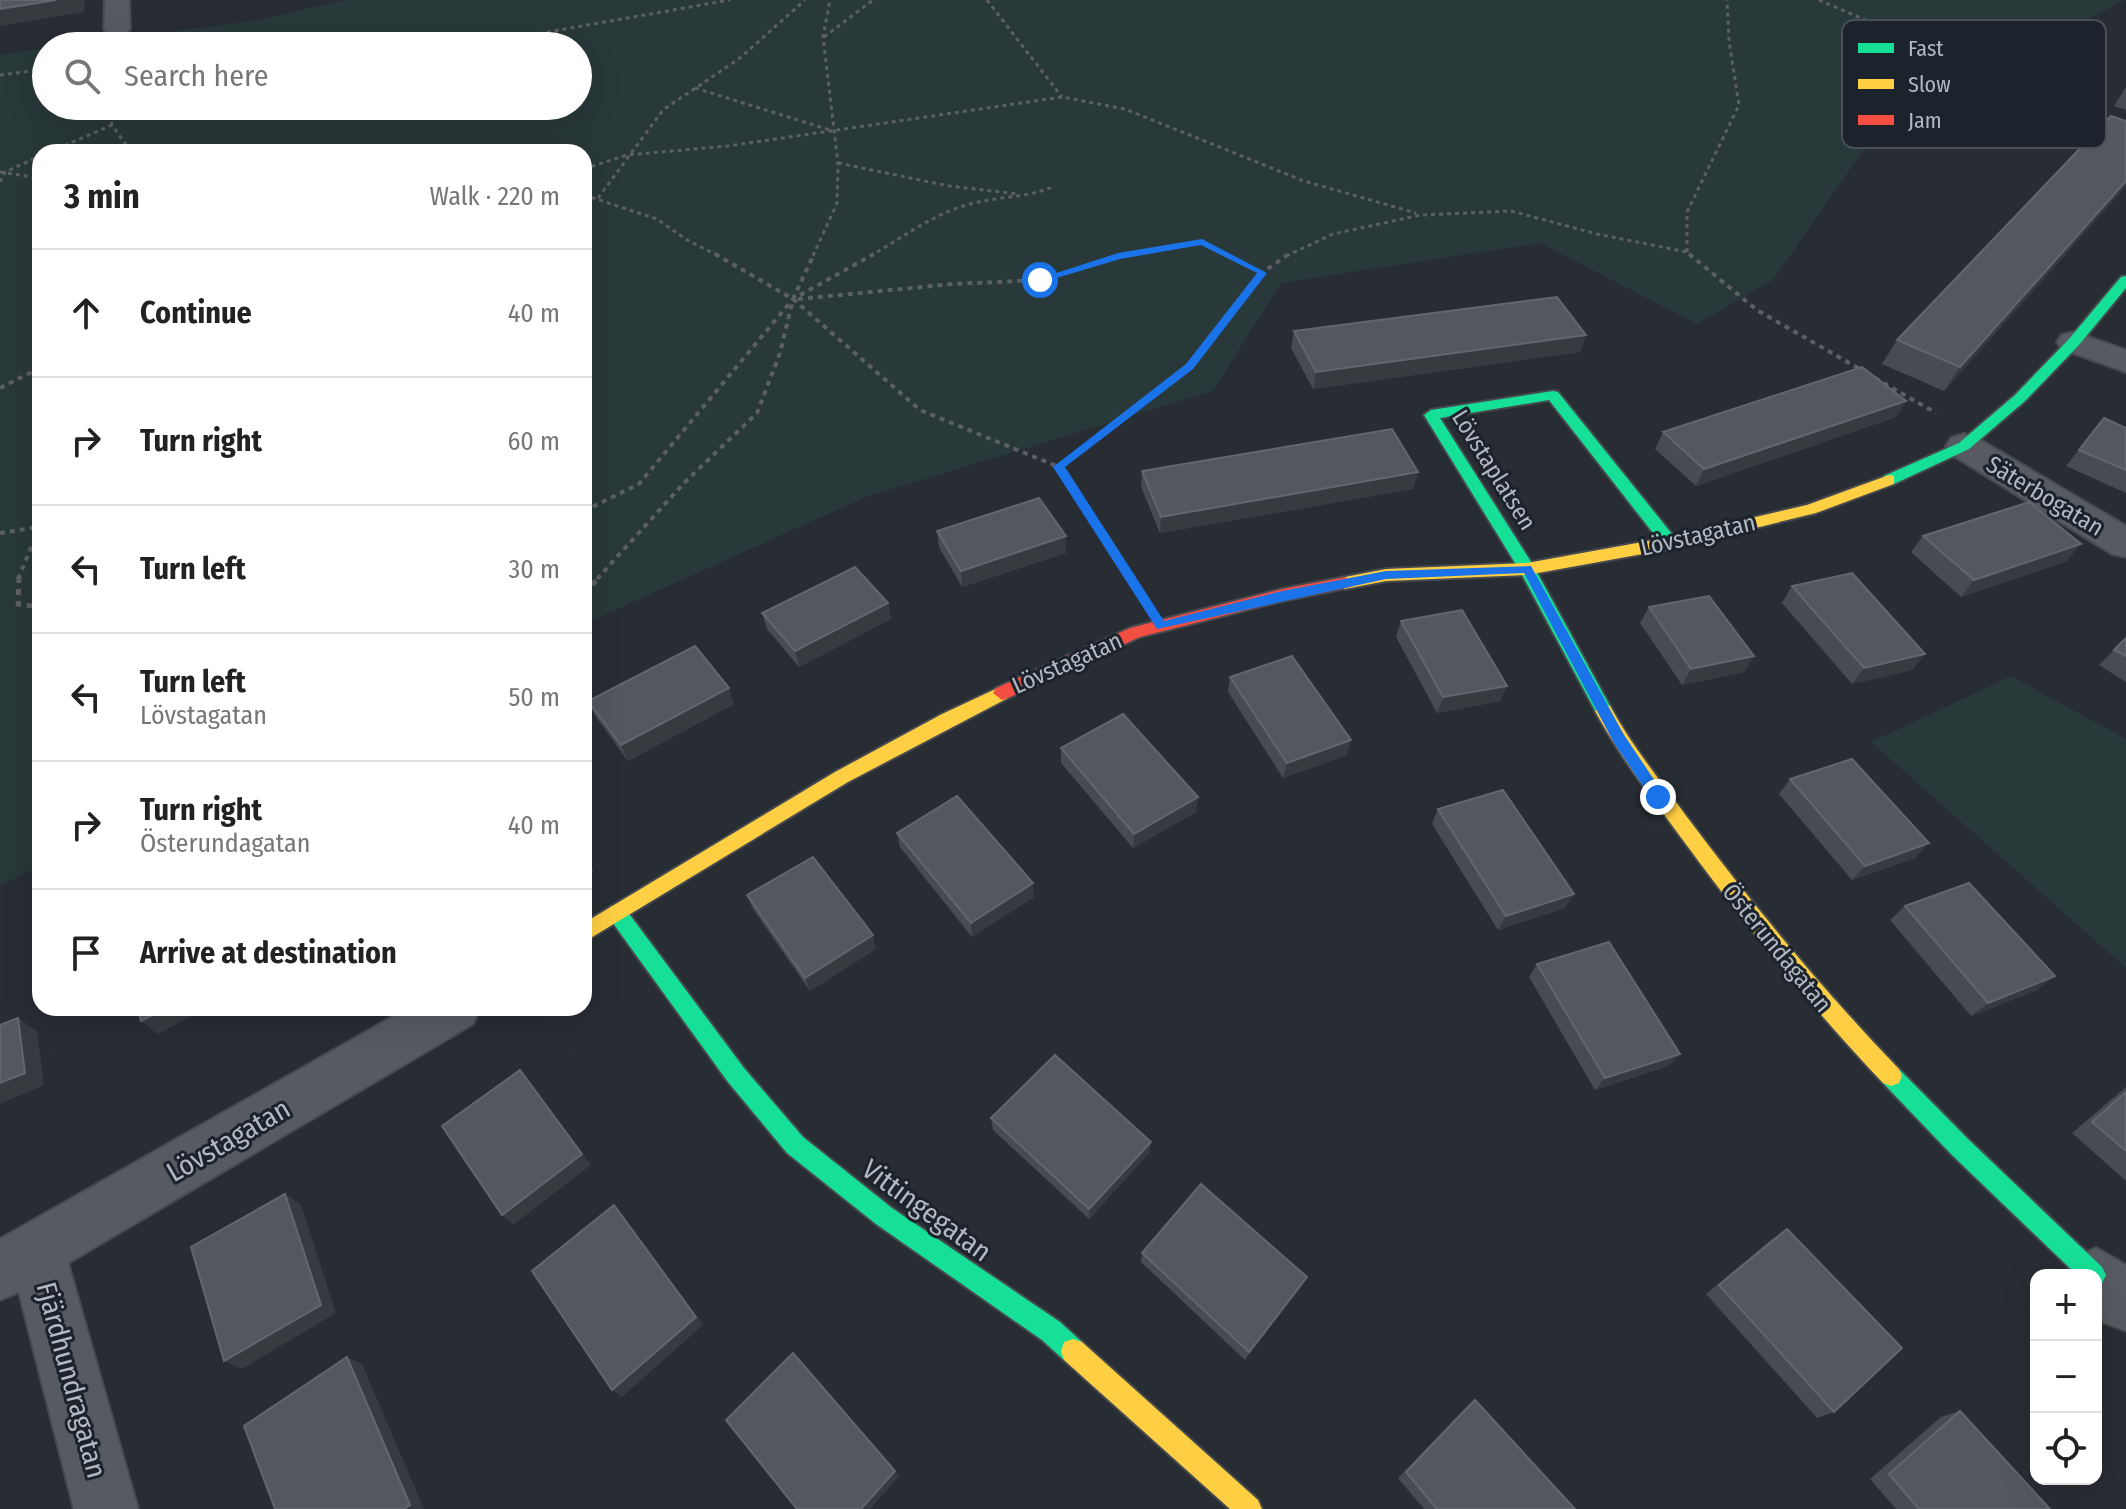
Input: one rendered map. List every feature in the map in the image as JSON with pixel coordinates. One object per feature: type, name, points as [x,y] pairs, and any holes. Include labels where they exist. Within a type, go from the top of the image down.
[{"type":"street","points":[[117,0],[117,29]]},
{"type":"street","name":"Lövstagatan","points":[[592,928],[862,767],[961,712],[1136,632],[1282,595],[1386,575],[1527,569],[1670,543],[1811,509],[1900,476],[1964,446],[2020,398],[2074,342],[2126,280]]},
{"type":"street","points":[[2074,342],[2126,362]]},
{"type":"street","name":"Lövstaplatsen","points":[[1527,569],[1431,415],[1553,395],[1670,543]]},
{"type":"street","name":"Säterbogatan","points":[[1964,446],[2126,544]]},
{"type":"street","name":"Österundagatan","points":[[1527,569],[1619,739],[1722,881],[1828,1011],[1960,1147],[2088,1269]]},
{"type":"street","name":"Vittingegatan","points":[[617,913],[736,1075],[795,1145],[884,1216],[1051,1331],[1249,1509]]},
{"type":"street","name":"Lövstagatan","points":[[19,1261],[441,1016]]},
{"type":"street","name":"Fjärdhundragatan","points":[[19,1261],[106,1509]]},
{"type":"street","name":"Österundagatan","points":[[2102,1282],[2126,1302]]},
{"type":"path","points":[[548,32],[730,0]]},
{"type":"path","points":[[598,198],[663,110],[740,58],[805,0]]},
{"type":"path","points":[[592,585],[683,484],[757,413],[780,353],[793,299],[837,203],[838,163],[823,37],[830,0]]},
{"type":"path","points":[[823,37],[873,0]]},
{"type":"path","points":[[987,0],[1062,97]]},
{"type":"path","points":[[1687,252],[1687,212],[1739,105],[1729,41],[1727,0]]},
{"type":"path","points":[[1819,0],[1865,20]]},
{"type":"path","points":[[0,75],[32,71]]},
{"type":"path","points":[[695,88],[835,131]]},
{"type":"path","points":[[592,166],[627,155],[728,146],[1062,97],[1097,99],[1129,109],[1305,181],[1421,215]]},
{"type":"path","points":[[2106,118],[2126,124]]},
{"type":"path","points":[[111,120],[125,144]]},
{"type":"path","points":[[68,144],[112,125]]},
{"type":"path","points":[[2,172],[32,159]]},
{"type":"path","points":[[838,163],[981,193],[1035,195]]},
{"type":"path","points":[[2,172],[32,177]]},
{"type":"path","points":[[0,182],[2,172]]},
{"type":"path","points":[[592,507],[639,484],[793,299],[901,239],[930,217],[968,204],[1035,195],[1055,186]]},
{"type":"path","points":[[592,197],[657,219],[687,240],[793,299],[920,410],[1059,467],[1161,626]]},
{"type":"path","points":[[1059,467],[1189,367],[1262,273],[1294,251],[1333,234],[1421,215],[1511,211],[1597,234],[1687,252],[1757,310],[1940,415],[1964,446]]},
{"type":"path","points":[[793,299],[887,293],[953,284],[1040,280],[1118,256],[1202,242],[1262,273]]},
{"type":"path","points":[[0,388],[32,372]]},
{"type":"path","points":[[1,531],[32,528]]},
{"type":"path","points":[[32,546],[18,580],[18,604],[32,606]]},
{"type":"shaded area","points":[[345,0],[2123,0],[2088,20],[1842,20],[1842,148],[1865,148],[1773,280],[1697,324],[1540,243],[1281,283],[1213,391],[866,497],[592,620],[592,144],[32,144],[32,871],[0,885],[0,55],[32,50],[32,120],[592,120],[592,32],[168,32],[258,20]]},
{"type":"shaded area","points":[[2011,676],[2126,739],[2126,968],[1871,742]]},
{"type":"building","points":[[0,0],[56,0],[0,9]]},
{"type":"building","points":[[2111,116],[2126,121],[2126,181],[1960,367],[1897,340],[2080,148],[2106,148],[2106,121]]},
{"type":"building","points":[[1557,297],[1586,335],[1316,372],[1294,331]]},
{"type":"building","points":[[1862,367],[1906,401],[1704,469],[1663,432]]},
{"type":"building","points":[[2104,418],[2126,428],[2126,470],[2079,450]]},
{"type":"building","points":[[1392,429],[1418,472],[1161,517],[1142,471]]},
{"type":"building","points":[[1039,498],[1066,536],[961,571],[937,531]]},
{"type":"building","points":[[2029,502],[2081,544],[1974,580],[1923,536]]},
{"type":"building","points":[[855,567],[888,603],[795,651],[762,613]]},
{"type":"building","points":[[1852,573],[1925,654],[1864,668],[1792,586]]},
{"type":"building","points":[[1709,596],[1754,656],[1691,669],[1649,607]]},
{"type":"building","points":[[1462,610],[1507,686],[1443,697],[1401,621]]},
{"type":"building","points":[[2126,638],[2126,656],[2114,650]]},
{"type":"building","points":[[695,646],[729,688],[621,745],[592,706],[592,699]]},
{"type":"building","points":[[1292,656],[1351,740],[1287,763],[1230,677]]},
{"type":"building","points":[[1123,714],[1198,797],[1134,834],[1061,748]]},
{"type":"building","points":[[1852,759],[1929,843],[1865,866],[1790,779]]},
{"type":"building","points":[[1503,790],[1574,894],[1506,916],[1438,809]]},
{"type":"building","points":[[957,796],[1033,883],[971,923],[897,833]]},
{"type":"building","points":[[813,857],[873,935],[805,978],[747,895]]},
{"type":"building","points":[[1969,883],[2055,976],[1988,1003],[1905,906]]},
{"type":"building","points":[[1609,942],[1680,1054],[1605,1078],[1537,964]]},
{"type":"building","points":[[18,1018],[25,1073],[0,1083],[0,1025]]},
{"type":"building","points":[[1055,1055],[1151,1142],[1089,1209],[991,1118]]},
{"type":"building","points":[[520,1070],[582,1154],[502,1215],[442,1126]]},
{"type":"building","points":[[2126,1092],[2126,1151],[2092,1122]]},
{"type":"building","points":[[1201,1184],[1307,1277],[1249,1352],[1142,1253]]},
{"type":"building","points":[[285,1194],[321,1305],[224,1361],[191,1247]]},
{"type":"building","points":[[614,1205],[696,1317],[612,1390],[532,1271]]},
{"type":"building","points":[[1787,1229],[1902,1348],[1834,1412],[1719,1285]]},
{"type":"building","points":[[793,1353],[895,1471],[861,1509],[797,1509],[726,1420]]},
{"type":"building","points":[[347,1357],[410,1505],[404,1509],[275,1509],[244,1426]]},
{"type":"building","points":[[1475,1400],[1575,1509],[1437,1509],[1406,1472]]},
{"type":"building","points":[[1960,1411],[2050,1509],[1919,1509],[1889,1474]]},
{"type":"traffic: fast","points":[[1889,480],[1964,446],[2020,398],[2074,342],[2126,280]]},
{"type":"traffic: fast","points":[[1604,711],[1527,569],[1431,415],[1553,395],[1670,543]]},
{"type":"traffic: fast","points":[[617,913],[736,1075],[795,1145],[884,1216],[1051,1331],[1073,1351]]},
{"type":"traffic: fast","points":[[1891,1076],[2088,1269]]},
{"type":"traffic: slow","points":[[1345,583],[1386,575],[1527,569],[1670,543],[1811,509],[1889,480]]},
{"type":"traffic: slow","points":[[592,928],[894,747],[1002,693]]},
{"type":"traffic: slow","points":[[1604,711],[1640,768],[1755,921],[1807,985],[1891,1076]]},
{"type":"traffic: slow","points":[[1073,1351],[1249,1509]]},
{"type":"traffic: jam","points":[[1002,693],[1136,632],[1282,595],[1345,583]]},
{"type":"route","points":[[1040,280],[1118,256],[1202,242],[1262,273],[1189,367],[1059,467],[1161,626],[1282,595],[1386,575],[1527,569],[1619,739],[1658,797]]}]
